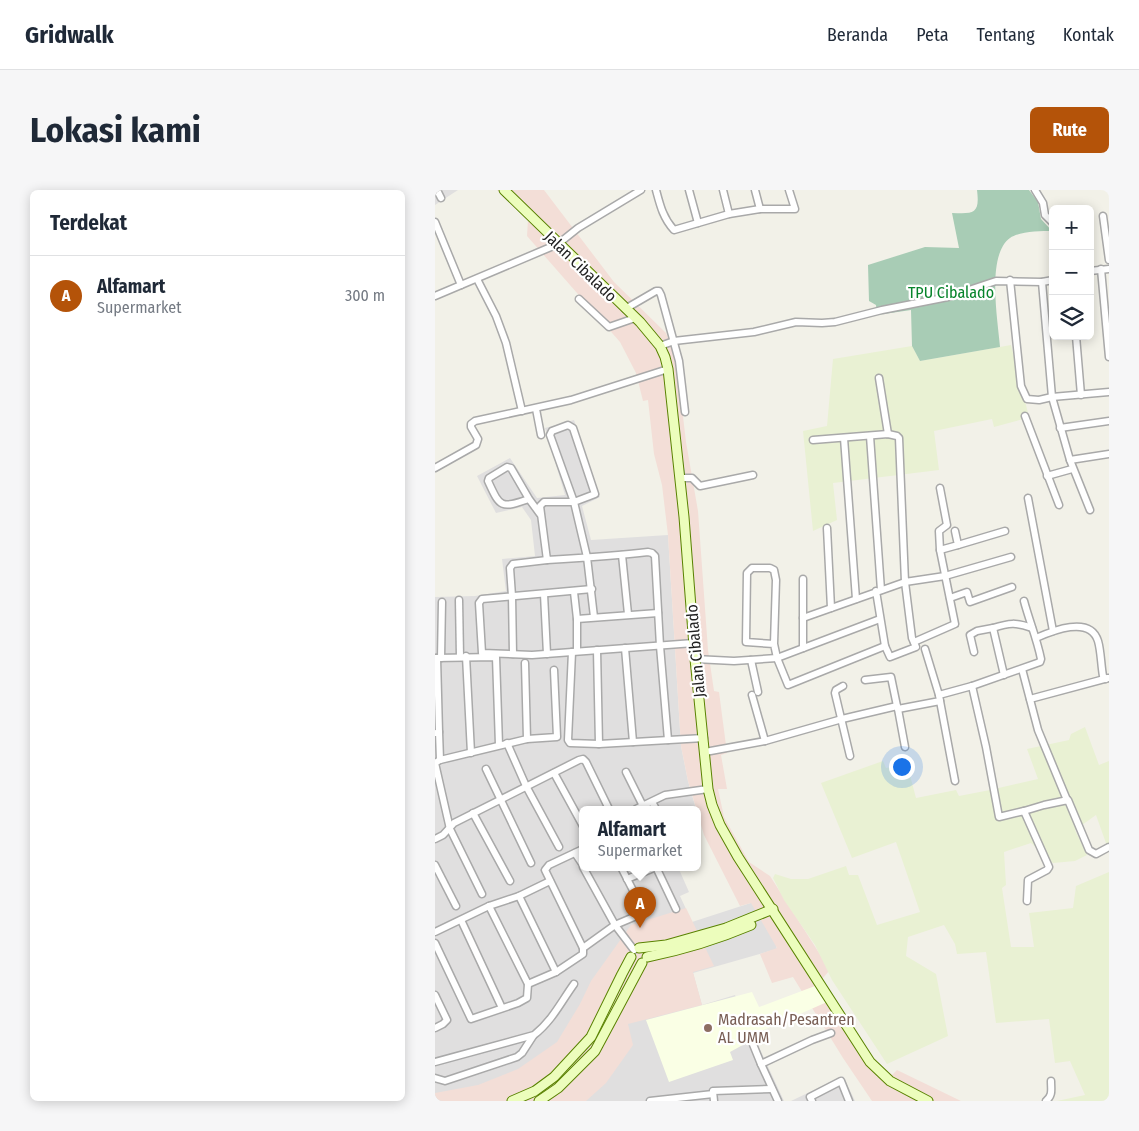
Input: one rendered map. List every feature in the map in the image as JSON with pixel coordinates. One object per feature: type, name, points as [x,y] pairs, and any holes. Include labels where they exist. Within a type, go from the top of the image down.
[{"type":"street","points":[[437,190],[441,198]]},
{"type":"street","name":"Jalan Cibalado","points":[[504,190],[558,244],[630,306],[635,318],[666,343],[665,357],[684,477],[695,659],[707,752],[708,789],[715,814],[728,840],[870,1062],[890,1081],[928,1101]]},
{"type":"street","points":[[435,296],[558,244],[578,228],[641,190]]},
{"type":"street","points":[[656,190],[667,223],[674,230],[729,214],[760,209],[795,209],[789,190]]},
{"type":"street","points":[[689,190],[698,223]]},
{"type":"street","points":[[723,190],[729,214]]},
{"type":"street","points":[[755,190],[760,209]]},
{"type":"street","points":[[1035,190],[1043,203],[1045,215],[1049,219]]},
{"type":"street","points":[[1103,216],[1109,260]]},
{"type":"street","points":[[435,222],[461,285]]},
{"type":"street","points":[[1101,269],[1109,355]]},
{"type":"street","points":[[1094,270],[1109,269]]},
{"type":"street","points":[[477,278],[496,316],[506,343],[522,411]]},
{"type":"street","points":[[666,343],[736,335],[796,322],[835,322],[947,297],[991,282],[1010,280],[1049,281]]},
{"type":"street","points":[[1010,280],[1021,386],[1025,396],[1031,400],[1039,400],[1052,397],[1109,392]]},
{"type":"street","points":[[1042,282],[1052,397],[1072,469],[1090,510]]},
{"type":"street","points":[[630,306],[659,291],[662,299],[666,343],[679,361],[685,412]]},
{"type":"street","points":[[579,299],[609,327],[635,318]]},
{"type":"street","points":[[1076,340],[1081,394]]},
{"type":"street","points":[[435,468],[476,445],[478,439],[471,427],[473,422],[487,417],[571,400],[668,369]]},
{"type":"street","points":[[879,378],[888,434]]},
{"type":"street","points":[[536,408],[541,435]]},
{"type":"street","points":[[1025,416],[1059,505]]},
{"type":"street","points":[[1060,428],[1109,421]]},
{"type":"street","points":[[547,560],[540,506],[544,502],[574,502],[593,495],[595,491],[573,428],[568,425],[552,431],[550,435],[574,502],[587,557],[594,617]]},
{"type":"street","points":[[813,440],[888,434],[899,438],[905,582],[916,647],[890,657],[885,646],[880,618],[870,436]]},
{"type":"street","points":[[844,438],[856,598]]},
{"type":"street","points":[[1070,460],[1109,454]]},
{"type":"street","points":[[529,499],[508,505],[501,504],[497,501],[488,481],[489,478],[509,467],[541,516]]},
{"type":"street","points":[[1047,476],[1072,469]]},
{"type":"street","points":[[684,477],[694,480],[699,486],[753,475]]},
{"type":"street","points":[[914,642],[955,624],[940,550],[939,531],[947,525],[940,488]]},
{"type":"street","points":[[1028,498],[1053,631]]},
{"type":"street","points":[[827,528],[831,608]]},
{"type":"street","points":[[955,531],[958,545]]},
{"type":"street","points":[[940,550],[1005,531]]},
{"type":"street","points":[[513,654],[512,596],[509,568],[511,566],[547,560],[652,552],[655,556],[668,740]]},
{"type":"street","points":[[622,555],[628,614]]},
{"type":"street","points":[[803,618],[905,582],[945,576],[1011,557]]},
{"type":"street","points":[[774,644],[746,642],[747,573],[752,568],[770,568],[774,570],[776,580],[774,644],[777,658],[788,685],[885,646]]},
{"type":"street","points":[[803,579],[803,648]]},
{"type":"street","points":[[950,598],[967,592],[970,602],[1012,587]]},
{"type":"street","points":[[592,589],[482,599],[479,603],[483,653],[547,654],[694,643]]},
{"type":"street","points":[[574,592],[577,619],[568,740],[572,744],[599,744],[704,738]]},
{"type":"street","points":[[544,594],[547,654]]},
{"type":"street","points":[[459,600],[471,753]]},
{"type":"street","points":[[707,752],[765,742],[842,719],[940,698],[1041,661],[1024,601]]},
{"type":"street","points":[[442,602],[437,658],[437,762],[450,829],[482,894]]},
{"type":"street","points":[[577,619],[658,613]]},
{"type":"street","points":[[695,659],[751,660],[777,658],[880,618]]},
{"type":"street","points":[[974,652],[969,635],[977,631],[1005,624],[1019,624],[1031,628]]},
{"type":"street","points":[[1036,638],[1071,626],[1087,628],[1094,633],[1098,640],[1103,676],[1107,678]]},
{"type":"street","points":[[993,628],[1004,675]]},
{"type":"street","points":[[625,648],[633,742]]},
{"type":"street","points":[[925,649],[940,698],[955,780]]},
{"type":"street","points":[[597,650],[599,744]]},
{"type":"street","points":[[437,658],[496,657],[499,745]]},
{"type":"street","points":[[751,660],[755,693],[765,742]]},
{"type":"street","points":[[525,663],[527,739]]},
{"type":"street","points":[[1022,669],[1038,730],[1089,850],[1096,854],[1109,847]]},
{"type":"street","points":[[437,762],[507,743],[527,739],[557,737],[554,670]]},
{"type":"street","points":[[865,680],[891,677],[905,747]]},
{"type":"street","points":[[1030,699],[1107,678]]},
{"type":"street","points":[[843,686],[836,690],[835,693],[850,756]]},
{"type":"street","points":[[972,686],[999,817],[1067,800]]},
{"type":"street","points":[[507,743],[559,847]]},
{"type":"street","points":[[435,839],[450,829],[454,823],[583,759],[587,762],[608,806]]},
{"type":"street","points":[[486,769],[531,863]]},
{"type":"street","points":[[626,772],[643,806],[665,795],[708,789]]},
{"type":"street","points":[[554,773],[579,819]]},
{"type":"street","points":[[652,802],[654,806]]},
{"type":"street","points":[[1024,811],[1049,867],[1028,880],[1027,901]]},
{"type":"street","points":[[473,813],[510,881]]},
{"type":"street","points":[[529,984],[556,972],[583,954],[583,948],[545,870],[547,867],[579,851]]},
{"type":"street","points":[[575,853],[579,860]]},
{"type":"street","points":[[435,865],[456,906]]},
{"type":"street","points":[[586,871],[615,925],[635,951],[637,963],[728,934],[774,911]]},
{"type":"street","points":[[583,948],[615,925],[640,915],[642,912],[623,871]]},
{"type":"street","points":[[627,878],[645,871]]},
{"type":"street","points":[[658,871],[676,909]]},
{"type":"street","points":[[435,932],[489,906],[519,896],[550,881]]},
{"type":"street","points":[[519,896],[556,972]]},
{"type":"street","points":[[435,943],[471,1019],[527,998],[529,984],[489,906]]},
{"type":"street","points":[[635,951],[674,943],[726,928],[774,911]]},
{"type":"street","points":[[461,920],[502,1008]]},
{"type":"street","points":[[512,1101],[535,1091],[554,1077],[591,1037],[635,951],[644,949],[645,960],[603,1040],[558,1088],[539,1101]]},
{"type":"street","points":[[435,1078],[445,1081],[517,1057],[559,1008],[574,984]]},
{"type":"street","points":[[435,995],[447,1020],[435,1028]]},
{"type":"street","points":[[761,1064],[831,1033]]},
{"type":"street","points":[[435,1062],[534,1035]]},
{"type":"street","points":[[750,1037],[778,1101]]},
{"type":"street","points":[[812,1101],[810,1096],[841,1081],[849,1101]]},
{"type":"street","points":[[1046,1101],[1052,1093],[1051,1081]]},
{"type":"street","points":[[650,1101],[714,1098],[713,1091],[772,1089]]},
{"type":"shaded area","points":[[435,190],[458,190],[435,205]]},
{"type":"shaded area","points":[[497,190],[544,190],[614,282],[666,333],[676,357],[686,442],[698,511],[708,650],[714,691],[719,692],[727,753],[721,755],[727,789],[718,789],[724,817],[749,862],[770,876],[830,970],[822,979],[874,1059],[892,1075],[897,1070],[961,1101],[872,1101],[793,977],[772,983],[760,954],[777,948],[751,903],[740,906],[704,835],[701,825],[701,806],[695,806],[688,781],[681,746],[668,535],[662,485],[654,454],[648,400],[643,401],[636,373],[620,342],[527,236],[528,219]]},
{"type":"shaded area","points":[[1011,345],[1028,413],[1022,415],[1023,419],[994,427],[992,419],[934,431],[939,470],[833,483],[837,520],[813,531],[803,431],[827,426],[833,359],[912,346],[920,361]]},
{"type":"shaded area","points":[[574,420],[600,497],[582,506],[591,540],[668,535],[681,746],[695,806],[579,806],[579,871],[680,871],[689,892],[680,896],[692,922],[763,899],[777,949],[693,973],[702,1005],[735,995],[784,1101],[435,1101],[435,597],[475,596],[506,591],[502,559],[535,556],[531,520],[522,507],[496,513],[477,476],[510,458],[537,498],[565,495],[545,428]]},
{"type":"shaded area","points":[[1085,727],[1099,765],[1109,761],[1109,845],[1107,846],[1096,815],[1075,830],[1087,855],[1075,861],[1053,863],[1031,843],[1004,852],[1006,885],[1002,888],[1011,947],[1034,947],[1029,913],[1073,908],[1076,886],[1109,872],[1109,1101],[1057,1101],[1085,1095],[1070,1061],[1055,1063],[1049,1019],[996,1023],[986,952],[957,954],[955,944],[944,925],[908,937],[906,956],[936,974],[948,1036],[887,1064],[832,980],[815,945],[784,900],[773,878],[775,874],[791,879],[808,879],[846,866],[849,875],[858,875],[877,925],[920,912],[896,842],[852,858],[821,783],[883,761],[886,768],[907,764],[916,798],[956,790],[959,796],[990,790],[1038,779],[1027,749],[1069,740],[1071,734]]},
{"type":"shaded area","points":[[686,908],[714,966],[693,972],[702,1005],[628,1024],[633,1045],[606,1083],[586,1101],[435,1101],[435,1093],[478,1085],[518,1069],[557,1042],[580,1004],[591,981],[631,925]]},
{"type":"shaded area","name":"Madrasah/Pesantren AL UMM","points":[[815,986],[827,1002],[748,1037],[750,1041],[730,1052],[733,1060],[669,1082],[646,1020],[752,992],[759,1007]]},
{"type":"shaded area","points":[[843,1076],[855,1101],[791,1101]]},
{"type":"green space","name":"TPU Cibalado","points":[[977,190],[1029,190],[1038,202],[1041,219],[1049,228],[1049,231],[1019,234],[1010,238],[1003,246],[998,259],[995,289],[1000,347],[920,361],[912,346],[911,310],[877,315],[876,305],[869,301],[868,265],[925,247],[959,248],[952,213],[974,211],[978,198]]},
{"type":"waterway","points":[[682,461],[684,474]]},
{"type":"place","name":"Alfamart","points":[[640,928]]},
{"type":"place","name":"Madrasah/Pesantren AL UMM","points":[[708,1028]]}]
